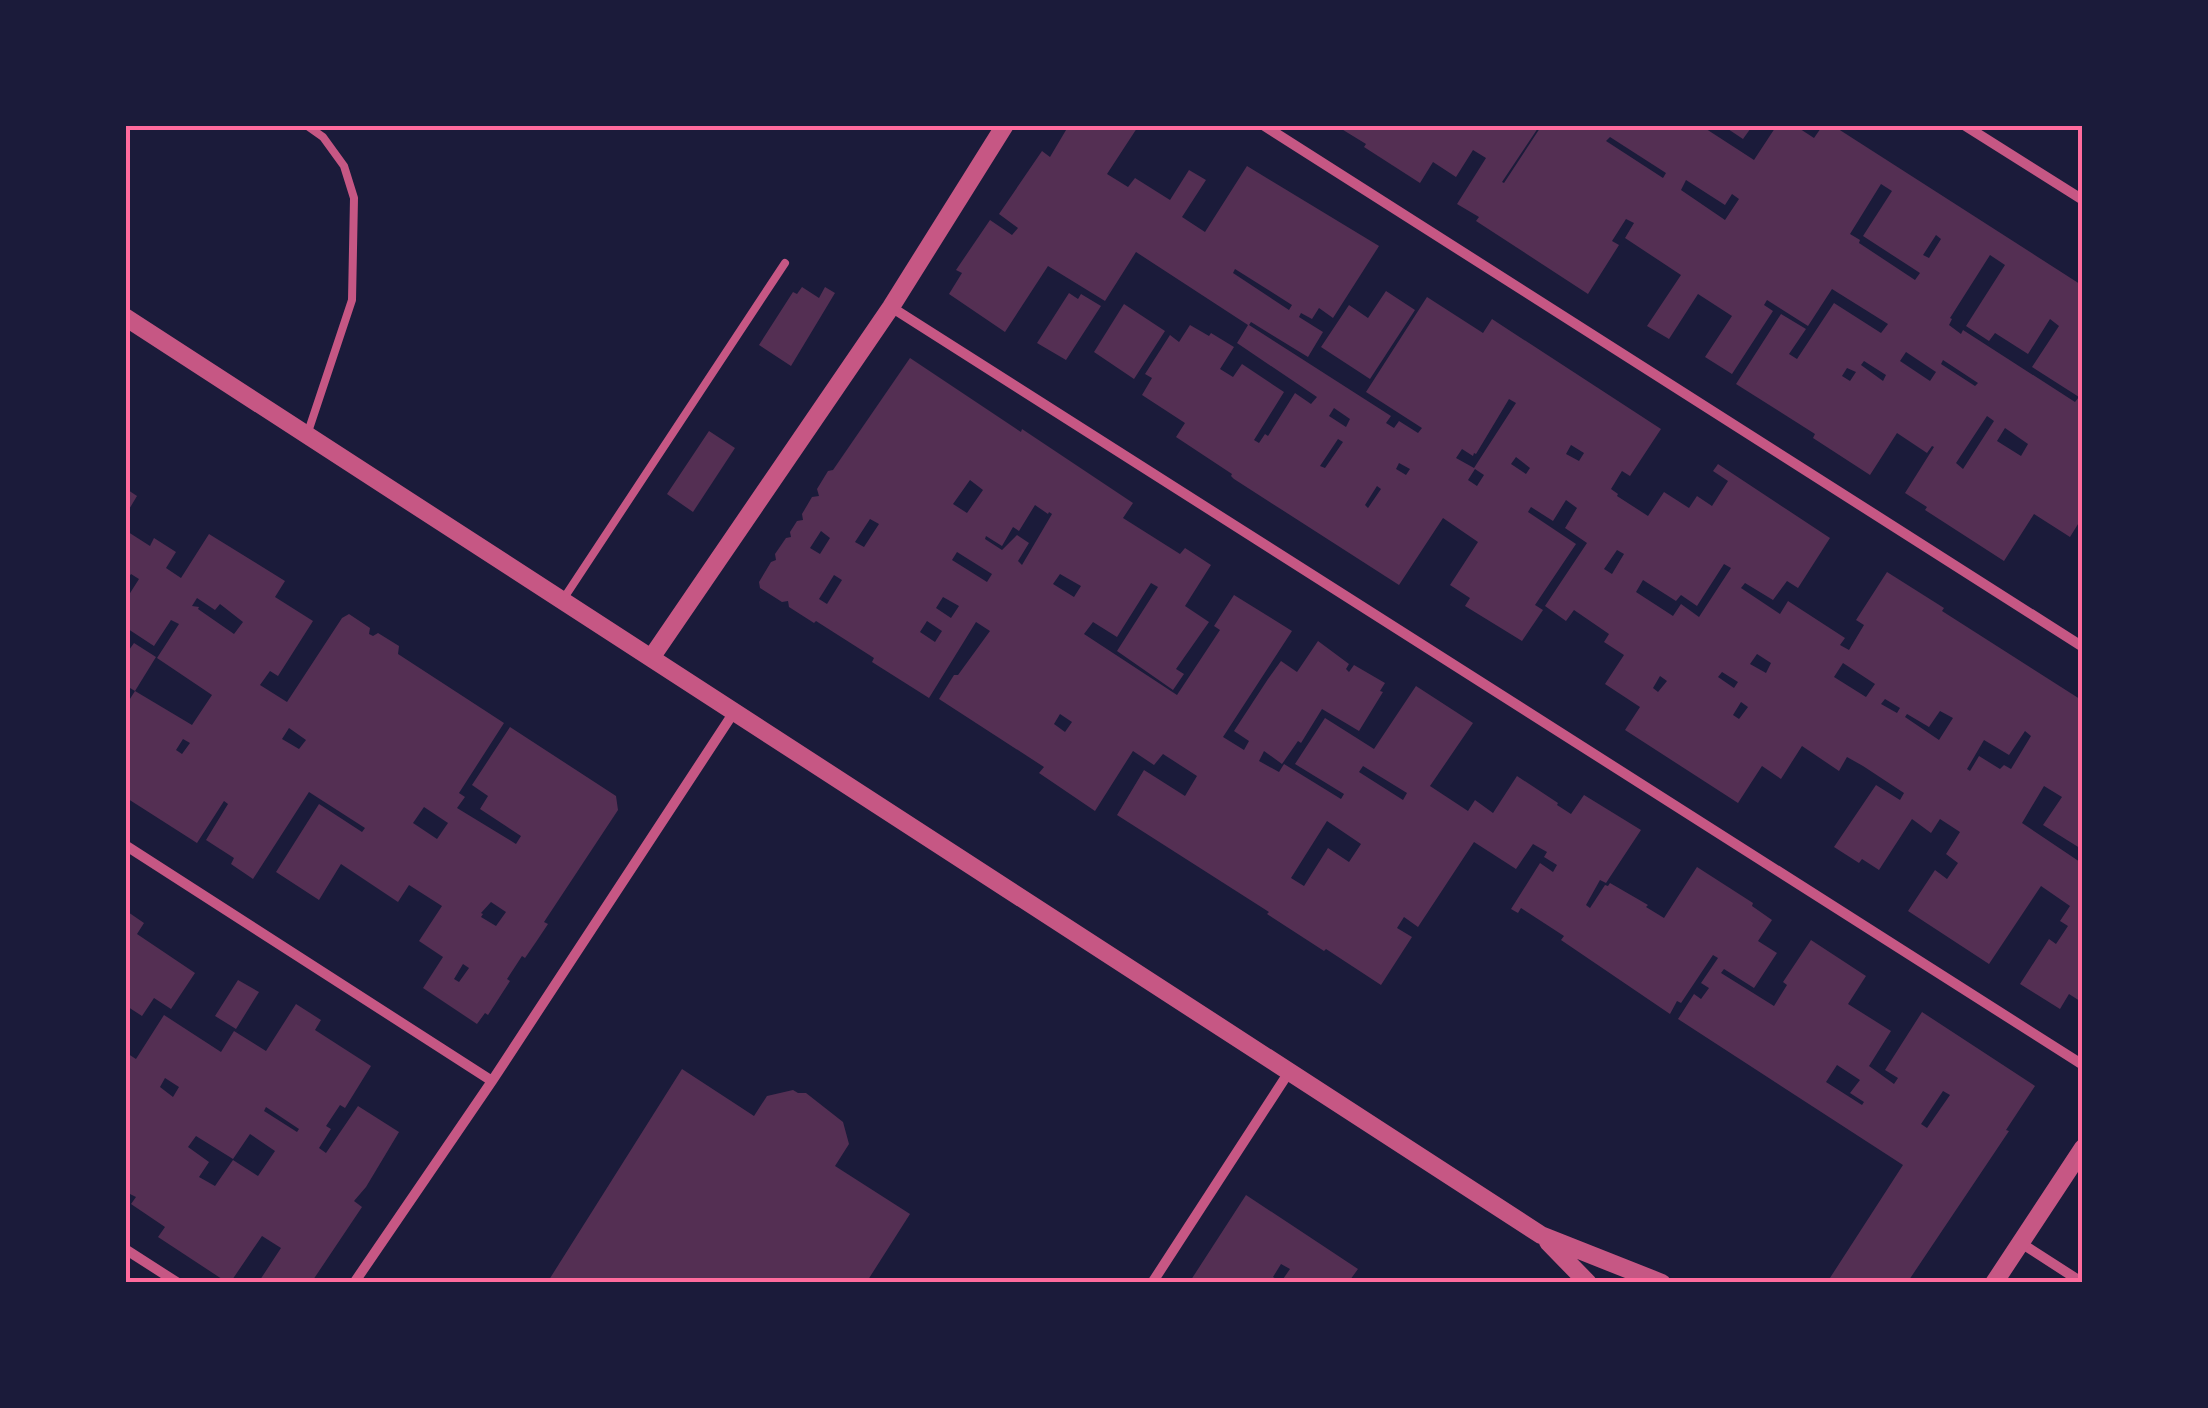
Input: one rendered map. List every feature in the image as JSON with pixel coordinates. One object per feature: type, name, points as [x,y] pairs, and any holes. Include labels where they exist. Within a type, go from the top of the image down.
[{"type":"street","points":[[650,658],[891,307],[1005,125]]},
{"type":"street","points":[[1264,125],[2083,647]]},
{"type":"street","points":[[1964,125],[2083,200]]},
{"type":"street","points":[[891,307],[2083,1065]]},
{"type":"street","points":[[125,317],[1541,1235],[1662,1283]]},
{"type":"street","points":[[354,1283],[734,712]]},
{"type":"street","points":[[125,845],[492,1081]]},
{"type":"street","points":[[1152,1283],[1289,1072]]},
{"type":"street","points":[[1994,1283],[2083,1148]]},
{"type":"street","points":[[1541,1235],[1588,1283]]},
{"type":"street","points":[[2021,1243],[2083,1282]]},
{"type":"street","points":[[125,1249],[178,1283]]},
{"type":"lane","points":[[306,125],[323,137],[344,166],[354,198],[352,300],[306,435]]},
{"type":"lane","points":[[562,601],[785,263]]},
{"type":"building","points":[[1069,125],[1139,125],[1107,174],[1128,187],[1135,178],[1170,200],[1189,170],[1206,180],[1182,217],[1205,232],[1247,166],[1379,246],[1333,318],[1319,308],[1312,319],[1301,313],[1299,317],[1323,332],[1308,357],[1251,322],[1249,325],[1391,416],[1386,423],[1394,428],[1399,421],[1418,433],[1422,428],[1366,392],[1427,297],[1483,333],[1492,319],[1661,429],[1630,476],[1622,471],[1611,489],[1617,496],[1648,516],[1664,492],[1689,508],[1697,496],[1712,506],[1728,481],[1713,471],[1718,464],[1830,538],[1798,588],[1787,581],[1773,600],[1745,583],[1741,588],[1780,614],[1788,601],[1845,638],[1840,645],[1849,650],[1864,625],[1856,620],[1887,572],[2083,701],[2083,850],[2043,825],[2062,797],[2044,786],[2022,823],[2083,864],[2083,1003],[2069,994],[2060,1009],[2020,984],[2049,939],[2056,944],[2068,926],[2060,921],[2070,906],[2041,886],[1989,964],[1908,911],[1935,870],[1947,879],[1958,863],[1946,854],[1960,832],[1940,819],[1931,833],[1912,819],[1879,870],[1834,847],[1876,785],[1900,800],[1904,793],[1863,766],[1847,757],[1839,771],[1802,746],[1781,779],[1762,766],[1738,803],[1625,730],[1640,707],[1605,684],[1624,655],[1604,642],[1609,634],[1574,610],[1566,621],[1545,606],[1587,543],[1565,528],[1577,508],[1566,500],[1553,521],[1531,507],[1528,512],[1576,544],[1535,605],[1543,610],[1522,641],[1465,606],[1470,598],[1450,585],[1478,542],[1443,518],[1399,585],[1176,437],[1185,423],[1142,395],[1152,378],[1145,374],[1170,335],[1179,342],[1190,325],[1234,347],[1220,369],[1233,377],[1242,364],[1284,392],[1254,440],[1259,443],[1265,434],[1268,436],[1295,393],[1311,404],[1317,397],[1237,343],[1248,325],[1136,252],[1105,301],[1048,266],[1005,332],[949,294],[962,273],[956,270],[990,220],[1012,235],[1018,228],[999,214],[1042,151],[1050,157]],"holes":[[[1235,269],[1292,305],[1289,310],[1233,273]],[[1509,399],[1516,403],[1474,468],[1456,458],[1462,449],[1473,456]],[[1334,408],[1350,419],[1346,427],[1329,416]],[[1338,439],[1343,442],[1325,468],[1320,466]],[[1571,445],[1584,453],[1579,461],[1566,454]],[[1516,457],[1530,468],[1526,474],[1511,464]],[[1399,463],[1410,469],[1406,475],[1396,469]],[[1475,469],[1484,475],[1477,486],[1468,480]],[[1377,486],[1381,489],[1368,508],[1365,505]],[[1617,550],[1624,554],[1612,574],[1604,569]],[[1724,564],[1731,568],[1699,617],[1681,604],[1673,616],[1636,592],[1643,580],[1676,601],[1681,595],[1697,606]],[[1757,654],[1771,663],[1766,673],[1750,664]],[[1843,663],[1875,684],[1866,697],[1834,677]],[[1722,672],[1738,682],[1734,688],[1718,677]],[[1660,676],[1667,681],[1658,692],[1653,688]],[[1885,699],[1900,708],[1897,713],[1881,704]],[[1741,702],[1748,707],[1739,719],[1733,715]],[[1940,711],[1953,718],[1939,740],[1905,717],[1907,714],[1929,727]],[[2025,731],[2031,736],[2011,769],[2004,765],[2000,769],[1979,756],[1970,771],[1967,769],[1984,740],[2009,755]]]},
{"type":"building","points":[[1335,125],[1540,125],[1504,183],[1542,125],[1700,125],[1754,160],[1777,125],[1794,125],[1814,138],[1823,125],[1832,125],[2083,286],[2083,516],[2070,537],[2034,514],[2004,561],[1905,493],[1934,447],[1927,453],[1897,433],[1870,475],[1813,438],[1815,434],[1736,384],[1781,314],[1806,329],[1789,354],[1797,359],[1834,303],[1881,333],[1888,324],[1832,289],[1808,326],[1767,300],[1764,305],[1773,311],[1732,374],[1705,357],[1732,316],[1698,294],[1669,339],[1647,326],[1681,275],[1625,238],[1634,223],[1626,219],[1612,241],[1619,245],[1588,294],[1476,221],[1479,217],[1457,204],[1486,158],[1473,150],[1456,177],[1433,162],[1420,183],[1364,147],[1366,144]],"holes":[[[1610,137],[1666,173],[1663,178],[1606,141]],[[1686,180],[1725,205],[1732,194],[1739,199],[1725,220],[1681,190]],[[1881,184],[1892,191],[1863,236],[1920,273],[1915,280],[1859,243],[1850,234]],[[1936,235],[1941,239],[1929,258],[1923,255]],[[1990,255],[2005,265],[1966,326],[1989,341],[1995,333],[2028,354],[2050,319],[2059,326],[2032,367],[2079,397],[2075,402],[1963,330],[1961,334],[1949,325]],[[1906,352],[1936,372],[1930,381],[1900,361]],[[1943,360],[1978,383],[1975,386],[1941,364]],[[1864,361],[1886,375],[1883,381],[1861,365]],[[1847,368],[1856,372],[1850,381],[1842,376]],[[1987,416],[1994,421],[1963,469],[1956,463]],[[2005,428],[2028,444],[2021,456],[1997,441]]]},
{"type":"building","points":[[1722,125],[1753,125],[1743,139]]},
{"type":"building","points":[[802,287],[819,298],[825,287],[835,293],[791,366],[759,345],[793,292],[797,294]]},
{"type":"building","points":[[1386,291],[1415,310],[1370,379],[1321,347],[1349,305],[1368,318]]},
{"type":"building","points":[[1069,293],[1078,299],[1081,294],[1101,306],[1066,360],[1037,343]]},
{"type":"building","points":[[1124,304],[1165,331],[1134,379],[1094,352]]},
{"type":"building","points":[[910,358],[1133,503],[1123,518],[1180,554],[1185,548],[1211,565],[1185,606],[1209,622],[1176,669],[1184,674],[1173,690],[1117,651],[1158,587],[1151,583],[1117,637],[1093,622],[1084,634],[1177,695],[1220,630],[1214,626],[1234,595],[1292,631],[1223,737],[1244,750],[1249,741],[1234,731],[1268,679],[1281,661],[1297,672],[1318,641],[1349,664],[1349,672],[1354,665],[1385,683],[1359,731],[1322,709],[1301,743],[1298,741],[1282,764],[1264,751],[1259,761],[1279,772],[1284,764],[1341,799],[1344,794],[1295,764],[1325,718],[1374,749],[1416,686],[1473,723],[1430,786],[1468,811],[1475,800],[1493,813],[1517,776],[1571,814],[1584,795],[1641,830],[1606,883],[1600,880],[1586,905],[1590,908],[1610,883],[1664,918],[1697,867],[1772,920],[1758,941],[1777,953],[1754,988],[1724,969],[1721,973],[1774,1006],[1787,985],[1783,982],[1811,940],[1866,976],[1848,1004],[1891,1031],[1869,1066],[1894,1084],[1898,1078],[1885,1070],[1922,1012],[2035,1086],[1907,1283],[1828,1281],[1903,1165],[1678,1019],[1694,994],[1701,999],[1709,988],[1701,983],[1718,958],[1713,955],[1670,1014],[1561,940],[1564,936],[1521,908],[1518,913],[1511,909],[1540,863],[1553,872],[1557,865],[1544,857],[1547,852],[1533,844],[1516,869],[1474,842],[1418,927],[1404,917],[1397,928],[1412,937],[1381,985],[1117,815],[1144,770],[1185,796],[1197,776],[1163,754],[1154,765],[1133,751],[1095,811],[1039,773],[1044,767],[939,699],[990,631],[976,622],[929,698],[872,662],[874,658],[789,607],[788,601],[782,602],[760,588],[759,582],[776,560],[775,554],[791,537],[797,521],[803,520],[802,514],[812,497],[819,496],[817,489],[828,471],[833,470]],"holes":[[[970,480],[983,490],[967,513],[953,504]],[[1035,505],[1052,514],[1022,565],[1018,561],[1029,543],[1017,535],[1002,550],[985,539],[986,536],[1002,546],[1013,527],[1019,531]],[[870,519],[879,524],[864,547],[855,542]],[[821,531],[830,538],[820,554],[810,548]],[[957,552],[992,574],[987,582],[952,560]],[[1060,574],[1081,586],[1074,597],[1053,584]],[[834,575],[842,580],[827,604],[819,599]],[[943,597],[959,606],[951,618],[936,608]],[[927,621],[942,631],[935,642],[920,632]],[[1060,714],[1072,722],[1065,732],[1054,724]],[[1363,766],[1407,793],[1403,800],[1359,772]],[[1327,821],[1361,844],[1349,862],[1328,848],[1304,886],[1291,878]],[[1837,1065],[1860,1080],[1850,1093],[1864,1102],[1862,1105],[1826,1082]],[[1943,1091],[1950,1095],[1927,1128],[1921,1124]]]},
{"type":"building","points":[[709,431],[735,448],[693,512],[667,494]]},
{"type":"building","points":[[125,488],[137,496],[125,516]]},
{"type":"building","points":[[125,530],[150,546],[154,538],[176,552],[166,568],[181,578],[209,534],[285,581],[275,597],[313,621],[278,676],[270,671],[260,685],[287,702],[342,618],[349,614],[370,628],[369,634],[378,633],[399,646],[398,654],[504,723],[459,793],[465,797],[457,808],[516,844],[521,836],[480,809],[488,796],[472,785],[510,727],[616,796],[618,810],[544,922],[548,924],[507,979],[510,981],[488,1015],[485,1013],[477,1024],[423,988],[443,957],[419,941],[442,906],[409,885],[398,902],[341,864],[319,900],[276,872],[319,804],[362,832],[365,828],[309,792],[253,879],[231,864],[234,858],[206,840],[228,804],[224,801],[197,843],[125,797],[125,700],[128,702],[135,691],[192,725],[212,695],[157,658],[179,624],[171,620],[154,646],[125,627],[125,601],[139,579],[131,574],[125,583]],"holes":[[[197,598],[215,610],[220,604],[243,622],[234,634],[199,607],[192,606]],[[289,728],[306,740],[299,749],[282,739]],[[183,739],[190,743],[182,754],[176,750]],[[424,807],[448,823],[437,839],[413,823]],[[491,902],[506,912],[496,926],[481,917]],[[463,964],[469,968],[459,982],[454,979]]]},
{"type":"building","points":[[134,643],[156,657],[135,691],[125,685],[125,647],[129,650]]},
{"type":"building","points":[[125,910],[144,923],[137,934],[195,973],[171,1009],[154,998],[142,1016],[125,1005]]},
{"type":"building","points":[[238,980],[259,992],[236,1029],[215,1016]]},
{"type":"building","points":[[296,1004],[321,1020],[315,1030],[371,1066],[345,1108],[340,1105],[326,1126],[331,1129],[319,1148],[326,1153],[358,1106],[399,1132],[354,1201],[362,1207],[311,1283],[258,1283],[281,1248],[262,1236],[228,1283],[158,1237],[165,1227],[131,1204],[136,1197],[130,1194],[125,1202],[125,1052],[136,1059],[164,1015],[221,1052],[234,1031],[266,1051]],"holes":[[[165,1078],[179,1087],[173,1097],[160,1087]],[[266,1107],[299,1129],[297,1132],[264,1111]],[[250,1134],[275,1151],[258,1176],[233,1160],[215,1186],[199,1177],[209,1162],[188,1147],[196,1136],[233,1159]]]},
{"type":"building","points":[[682,1069],[754,1116],[767,1096],[793,1090],[806,1093],[843,1122],[849,1144],[835,1166],[910,1214],[866,1283],[547,1283]]},
{"type":"building","points":[[1246,1195],[1358,1269],[1350,1280],[1354,1283],[1189,1283]],"holes":[[[1281,1264],[1290,1269],[1281,1282],[1273,1277]]]}]
